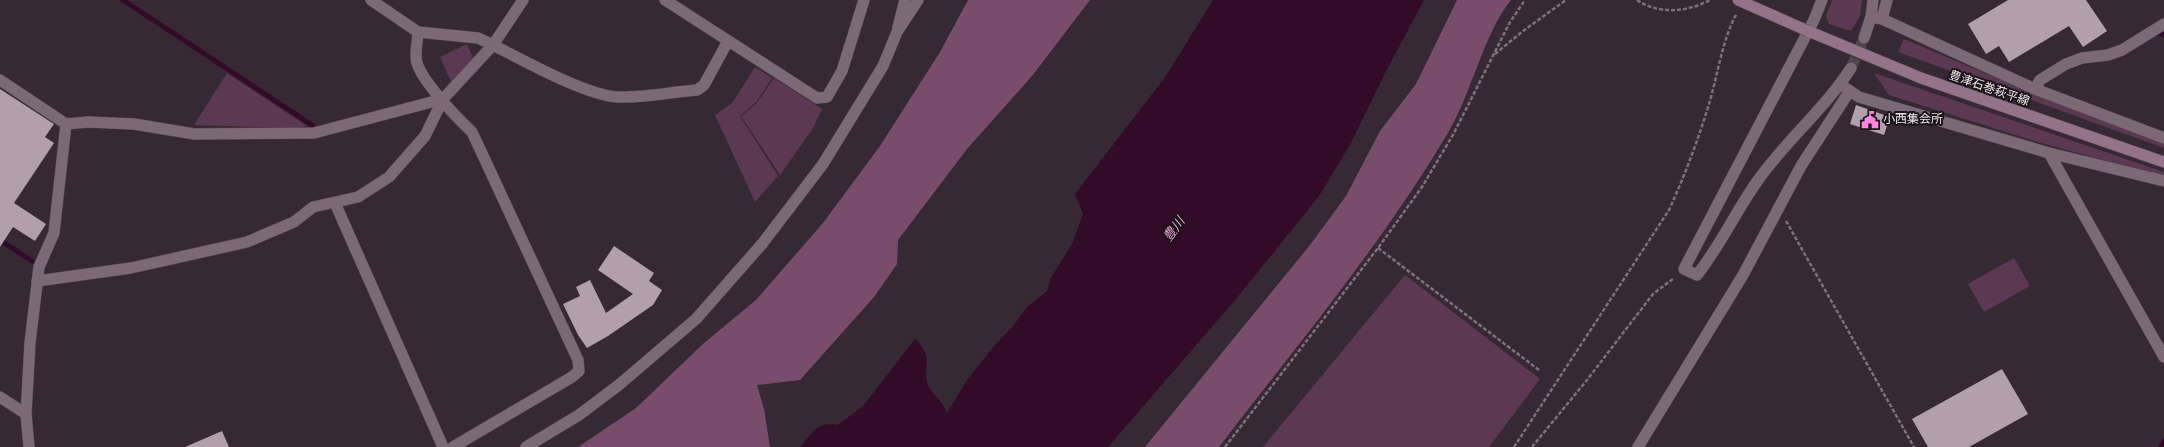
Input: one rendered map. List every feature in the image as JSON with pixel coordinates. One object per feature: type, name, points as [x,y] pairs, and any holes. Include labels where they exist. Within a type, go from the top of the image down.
[{"type":"main road","name":"豊津石巻萩平線","points":[[1738,6],[1808,31],[1920,78],[2164,162]]},
{"type":"street","points":[[371,0],[418,32],[478,38],[563,79],[590,90],[616,97],[697,90],[704,85],[728,41]]},
{"type":"street","points":[[37,281],[131,268],[247,242],[294,222],[313,207],[358,197],[389,177],[425,136],[443,99],[494,45],[523,0]]},
{"type":"street","points":[[665,0],[817,98],[827,97],[842,72],[864,0]]},
{"type":"street","points":[[897,32],[901,8],[904,0]]},
{"type":"street","points":[[526,447],[579,415],[620,384],[696,319],[762,244],[823,164],[883,66],[897,32],[918,0]]},
{"type":"street","points":[[1822,0],[1808,31],[1684,269],[1697,275],[1714,254],[1756,183],[1783,149],[1841,84],[1851,68]]},
{"type":"street","points":[[1873,0],[1876,18]]},
{"type":"street","points":[[1864,38],[1887,0]]},
{"type":"street","points":[[1876,18],[2036,89],[2164,138]]},
{"type":"street","points":[[2036,89],[2040,80],[2066,64],[2082,58],[2108,55],[2122,50],[2164,24]]},
{"type":"street","points":[[418,32],[416,61],[421,74],[443,99],[452,112],[472,132],[578,360],[579,371],[572,377],[453,447]]},
{"type":"street","points":[[0,80],[66,124],[88,122],[134,124],[194,134],[314,133],[443,99]]},
{"type":"street","points":[[1841,84],[1849,92],[2049,153],[2164,181]]},
{"type":"street","points":[[1638,447],[1743,275],[1801,166],[1849,92]]},
{"type":"street","points":[[29,447],[26,414],[30,343],[37,281],[39,267],[54,233],[66,124]]},
{"type":"street","points":[[2049,153],[2164,357]]},
{"type":"street","points":[[335,203],[443,447]]},
{"type":"street","points":[[0,397],[26,414]]},
{"type":"path","points":[[1225,447],[1378,248],[1426,180],[1454,133],[1495,55],[1510,22],[1525,0]]},
{"type":"path","points":[[1495,55],[1523,31],[1566,0]]},
{"type":"path","points":[[1637,0],[1646,6],[1662,11],[1680,9],[1710,0]]},
{"type":"path","points":[[1514,447],[1669,210],[1685,176],[1709,104],[1724,48],[1738,6]]},
{"type":"path","points":[[1776,214],[1786,220],[1914,447]]},
{"type":"path","points":[[1378,248],[1538,370]]},
{"type":"path","points":[[1532,447],[1587,380],[1653,294],[1684,269]]},
{"type":"shaded area","points":[[968,0],[1090,0],[1032,76],[967,149],[898,240],[897,264],[874,297],[800,380],[757,385],[764,409],[770,447],[578,447],[636,408],[704,343],[756,300],[823,223],[880,146],[940,52]]},
{"type":"shaded area","points":[[1457,0],[1511,0],[1493,29],[1465,99],[1449,131],[1396,213],[1339,292],[1219,447],[1145,447],[1310,245],[1346,196],[1380,131],[1416,84]]},
{"type":"shaded area","points":[[1832,0],[1862,0],[1860,16],[1851,31],[1829,24],[1826,16]]},
{"type":"shaded area","points":[[1904,39],[2022,89],[2164,143],[2164,148],[1898,52]]},
{"type":"shaded area","points":[[467,44],[474,60],[452,84],[440,57]]},
{"type":"shaded area","points":[[755,67],[772,78],[756,102],[740,116],[778,176],[755,202],[715,115],[733,102]]},
{"type":"shaded area","points":[[227,73],[307,126],[293,128],[194,125]]},
{"type":"shaded area","points":[[1874,73],[2164,172],[2164,177],[2038,142],[1889,95]]},
{"type":"shaded area","points":[[774,78],[822,109],[813,128],[780,175],[741,116],[756,104]]},
{"type":"shaded area","points":[[2014,258],[2030,286],[1984,312],[1968,284]]},
{"type":"shaded area","points":[[1405,275],[1540,379],[1489,447],[1263,447]]},
{"type":"water","name":"豊川","points":[[1213,0],[1424,0],[1385,73],[1351,143],[1319,196],[1236,299],[1108,447],[800,447],[816,429],[825,425],[838,425],[863,406],[915,339],[925,351],[927,356],[926,375],[928,385],[942,403],[947,413],[967,380],[994,346],[1013,326],[1027,307],[1047,291],[1051,278],[1072,244],[1083,214],[1075,194],[1166,76]]},
{"type":"building","points":[[2008,0],[2086,0],[2107,31],[2083,47],[2069,26],[2009,62],[1999,46],[1986,54],[1968,24]]},
{"type":"building","points":[[0,89],[54,124],[45,137],[54,143],[14,203],[46,224],[35,241],[13,227],[0,247]]},
{"type":"building","name":"小西集会所","points":[[1856,105],[1890,117],[1884,135],[1850,124]]},
{"type":"building","points":[[614,246],[654,273],[649,281],[662,290],[653,305],[608,336],[587,348],[578,335],[563,304],[580,296],[576,287],[590,280],[606,313],[633,294],[598,270]]},
{"type":"building","points":[[2002,369],[2028,414],[1969,447],[1928,447],[1912,419]]},
{"type":"building","points":[[222,431],[229,447],[185,447]]},
{"type":"waterway","points":[[123,0],[312,125]]},
{"type":"waterway","points":[[2154,31],[2164,35]]},
{"type":"waterway","points":[[0,240],[32,261]]},
{"type":"waterway","points":[[2161,447],[2164,441]]},
{"type":"tunnel","points":[[1851,68],[1864,38]]},
{"type":"place","name":"小西集会所","points":[[1870,120]]}]
